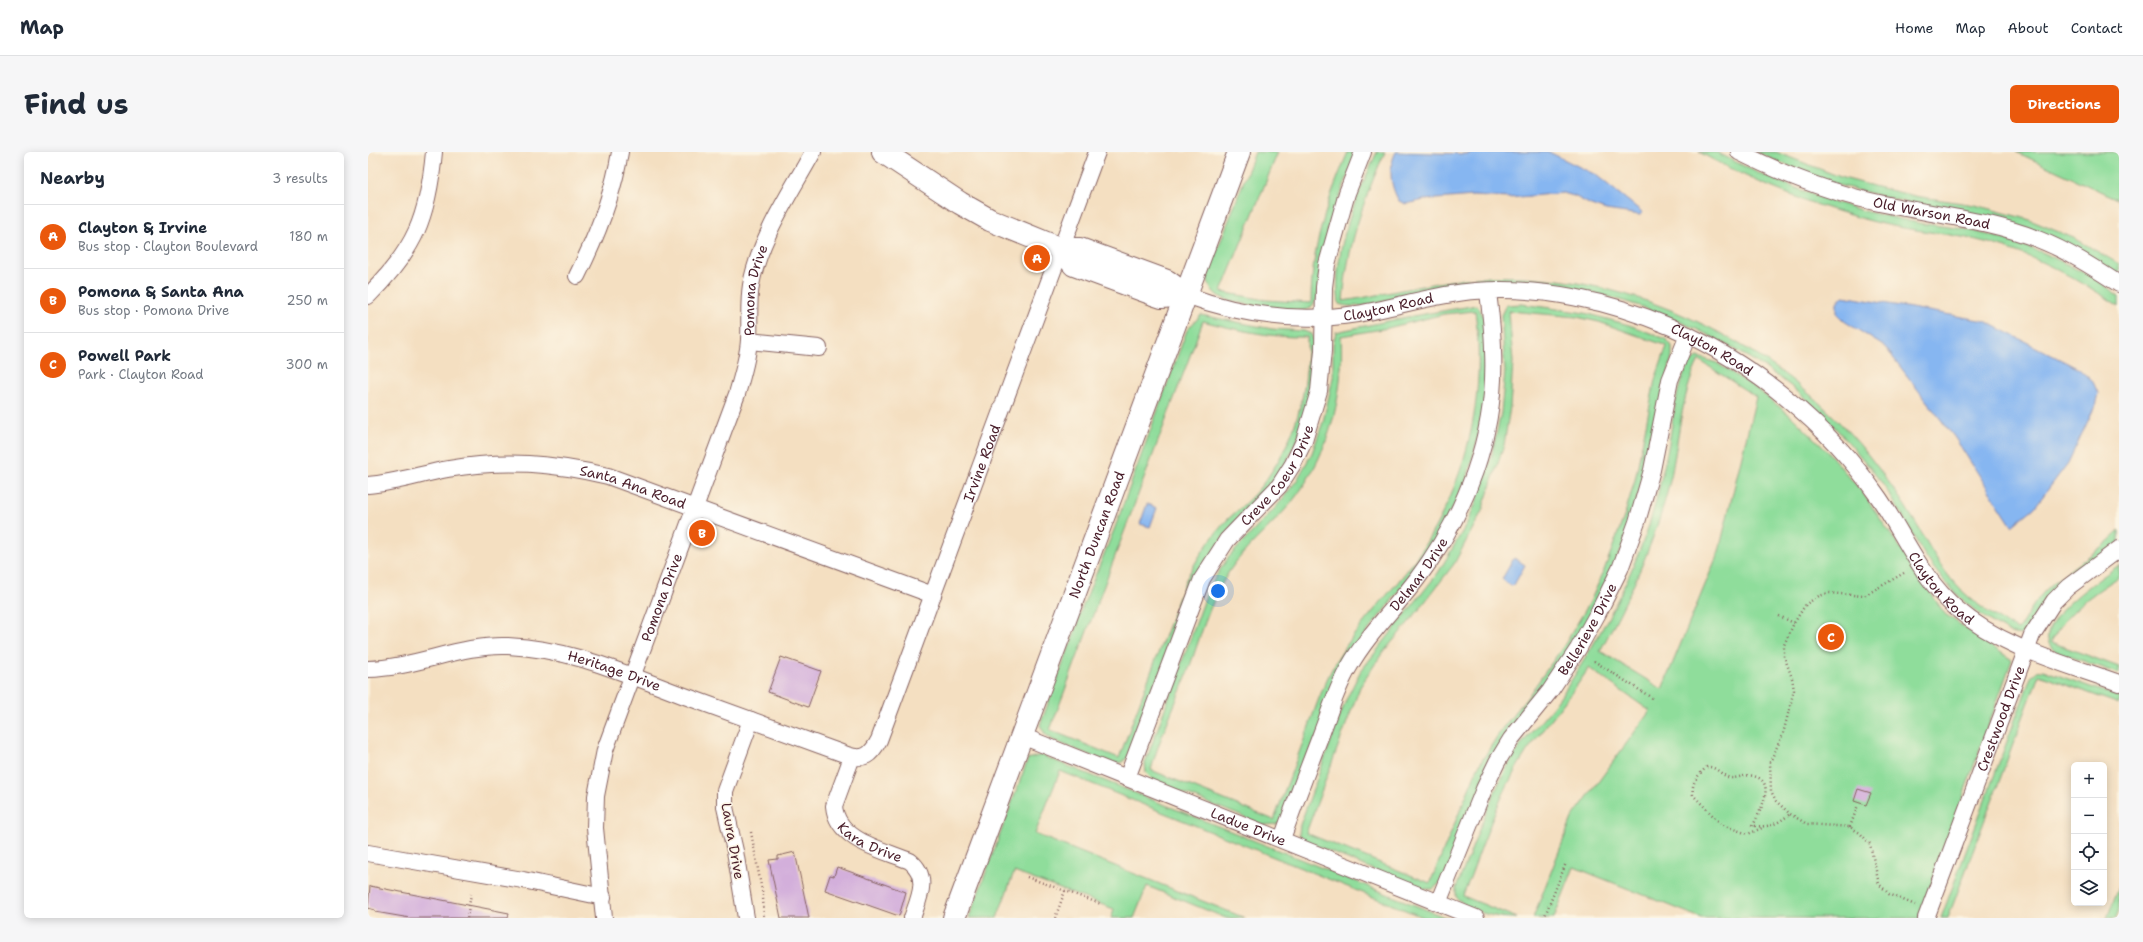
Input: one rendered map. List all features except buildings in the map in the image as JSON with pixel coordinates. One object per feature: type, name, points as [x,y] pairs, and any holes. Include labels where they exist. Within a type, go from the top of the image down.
[{"type":"main road","points":[[883,152],[966,207],[1015,232],[1060,249],[1074,265],[1162,297],[1186,295]]},
{"type":"main road","name":"North Duncan Road","points":[[954,918],[1239,152]]},
{"type":"street","points":[[368,296],[399,263],[420,227],[427,205],[434,152]]},
{"type":"street","points":[[577,276],[593,244],[608,206],[616,177],[620,152]]},
{"type":"street","name":"Pomona Drive","points":[[604,918],[595,828],[597,790],[605,750],[696,509],[737,394],[746,364],[749,341],[751,286],[758,256],[773,224],[813,152]]},
{"type":"street","name":"Irvine Road","points":[[852,757],[862,758],[868,756],[874,749],[933,595],[1097,152]]},
{"type":"street","name":"Creve Coeur Drive","points":[[1127,778],[1202,579],[1227,540],[1279,486],[1293,464],[1304,441],[1319,391],[1327,264],[1335,228],[1363,152]]},
{"type":"street","name":"Old Warson Road","points":[[1740,152],[1794,177],[1841,193],[1882,204],[1974,220],[2027,236],[2071,255],[2119,284]]},
{"type":"street","name":"Clayton Road","points":[[1186,295],[1227,309],[1297,317],[1324,317],[1357,314],[1436,296],[1488,291],[1520,290],[1557,294],[1592,301],[1638,315],[1688,335],[1724,354],[1764,380],[1802,411],[1824,432],[1870,486],[1899,530],[1919,566],[1938,591],[1975,623],[1997,637],[2026,650],[2119,683]]},
{"type":"street","name":"Delmar Drive","points":[[1282,839],[1336,693],[1349,667],[1362,647],[1417,579],[1439,547],[1456,518],[1469,489],[1488,425],[1492,386],[1494,351],[1488,291]]},
{"type":"street","name":"Bellerieve Drive","points":[[1438,903],[1484,789],[1497,762],[1511,739],[1550,690],[1578,649],[1598,614],[1620,569],[1637,522],[1652,470],[1670,380],[1688,335]]},
{"type":"street","points":[[749,341],[819,348]]},
{"type":"street","name":"Santa Ana Road","points":[[368,485],[389,484],[447,469],[479,464],[534,463],[569,467],[608,476],[933,595]]},
{"type":"street","name":"Crestwood Drive","points":[[1926,918],[2026,650],[2041,618],[2054,601],[2068,587],[2119,549]]},
{"type":"street","name":"Heritage Drive","points":[[368,669],[412,663],[479,648],[506,646],[560,652],[632,676],[852,757]]},
{"type":"street","name":"Laura Drive","points":[[746,918],[735,851],[725,807],[725,791],[751,720]]},
{"type":"street","name":"Ladue Drive","points":[[1022,736],[1476,918]]},
{"type":"street","name":"Kara Drive","points":[[852,757],[834,806],[835,815],[852,836],[916,865],[921,875],[922,888],[912,918]]},
{"type":"street","points":[[368,853],[523,880],[603,897]]},
{"type":"path","points":[[1904,573],[1864,596],[1829,593],[1819,596],[1806,604],[1794,623],[1784,645],[1784,656],[1792,678],[1794,690],[1783,734],[1770,762],[1771,791],[1776,801],[1790,814],[1807,824],[1850,827],[1860,833],[1870,844],[1879,884],[1889,894],[1915,905]]},
{"type":"path","points":[[1783,618],[1785,614]]},
{"type":"path","points":[[1779,616],[1794,623]]},
{"type":"path","points":[[1594,661],[1652,698]]},
{"type":"path","points":[[1762,828],[1752,826],[1767,792],[1765,784],[1759,778],[1746,775],[1740,778],[1730,778],[1711,766],[1707,767],[1698,774],[1692,789],[1693,795],[1722,825],[1748,834],[1762,828],[1775,825],[1790,814]]},
{"type":"path","points":[[1767,792],[1771,791]]},
{"type":"path","points":[[1850,827],[1858,805]]},
{"type":"path","points":[[751,832],[763,896],[764,918]]},
{"type":"path","points":[[1544,918],[1566,863]]},
{"type":"path","points":[[1028,876],[1100,904]]},
{"type":"path","points":[[1055,918],[1065,891]]},
{"type":"path","points":[[467,918],[471,894]]},
{"type":"green space","points":[[1255,152],[1278,152],[1221,292],[1266,300],[1311,303],[1317,244],[1327,207],[1348,152],[1357,152],[1328,227],[1317,299],[1311,307],[1306,310],[1299,311],[1275,309],[1223,298],[1217,295],[1212,289],[1207,277]]},
{"type":"green space","points":[[1377,152],[1385,152],[1363,206],[1357,225],[1348,262],[1343,301],[1470,278],[1543,278],[1598,287],[1652,303],[1704,325],[1753,353],[1799,386],[1840,423],[1876,465],[1910,515],[1940,564],[1958,587],[1994,616],[2018,630],[2037,600],[2051,585],[2111,539],[2119,531],[2119,542],[2023,634],[2019,635],[2011,633],[1993,623],[1964,602],[1940,576],[1926,557],[1881,482],[1848,442],[1810,402],[1784,381],[1750,358],[1713,338],[1675,320],[1636,305],[1596,294],[1555,286],[1514,283],[1467,284],[1411,294],[1368,305],[1348,306],[1339,304],[1337,284],[1342,245],[1347,226],[1361,188]]},
{"type":"green space","points":[[1699,152],[1716,152],[1760,174],[1819,197],[1864,211],[1918,223],[1964,229],[2001,238],[2044,253],[2094,278],[2119,296],[2119,306],[2072,277],[2024,255],[1989,243],[1906,229],[1832,210],[1764,184]]},
{"type":"green space","points":[[1755,152],[1776,152],[1843,178],[1915,196],[1975,205],[2027,219],[2076,239],[2119,264],[2119,275],[2096,260],[1901,201],[1830,183]]},
{"type":"green space","points":[[2016,152],[2119,152],[2119,200]]},
{"type":"green space","points":[[1522,304],[1585,313],[1629,325],[1666,339],[1672,346],[1672,356],[1650,452],[1626,538],[1594,611],[1546,686],[1441,882],[1433,889],[1420,889],[1307,842],[1299,834],[1300,825],[1346,700],[1360,672],[1438,573],[1465,527],[1475,505],[1492,454],[1501,413],[1505,371],[1501,315],[1506,305]],"holes":[[[1509,311],[1577,317],[1599,322],[1667,346],[1655,380],[1635,480],[1624,517],[1603,573],[1590,602],[1565,644],[1526,699],[1501,730],[1478,767],[1430,883],[1306,833],[1360,687],[1381,655],[1414,616],[1454,564],[1482,511],[1504,445],[1510,407],[1513,362]]]},
{"type":"green space","points":[[1477,305],[1484,317],[1486,339],[1486,389],[1482,422],[1467,479],[1432,549],[1353,650],[1283,819],[1277,824],[1264,825],[1155,782],[1146,773],[1145,763],[1206,596],[1216,576],[1228,558],[1277,506],[1297,480],[1312,453],[1323,422],[1333,378],[1333,344],[1336,332],[1407,317]],"holes":[[[1475,311],[1478,346],[1478,381],[1474,415],[1467,449],[1443,513],[1426,543],[1406,572],[1344,648],[1332,668],[1317,703],[1274,820],[1151,770],[1162,735],[1186,677],[1216,595],[1230,570],[1242,554],[1285,510],[1300,492],[1322,451],[1330,429],[1340,383],[1341,336],[1388,328],[1444,314]]]},
{"type":"green space","points":[[1201,315],[1272,329],[1304,331],[1311,334],[1316,346],[1313,393],[1305,423],[1278,480],[1221,540],[1128,757],[1122,762],[1111,764],[1053,740],[1045,734],[1040,725],[1078,624],[1077,620],[1114,530],[1187,330]],"holes":[[[1203,321],[1267,335],[1307,337],[1306,377],[1303,396],[1292,433],[1274,468],[1262,485],[1246,503],[1228,519],[1215,534],[1185,581],[1119,758],[1050,730]]]},
{"type":"green space","points":[[1698,357],[1717,363],[1758,390],[1791,416],[1827,451],[1862,492],[1945,614],[2012,660],[1919,918],[1701,918],[1574,867],[1554,918],[1533,918],[1572,818],[1650,711],[1589,668],[1527,751],[1507,785],[1491,822],[1463,896],[1517,918],[1484,914],[1469,907],[1456,897],[1456,888],[1488,807],[1503,775],[1516,752],[1555,704],[1574,676],[1610,615],[1640,550],[1660,486],[1681,382],[1689,364]],"holes":[[[1699,360],[1756,397],[1719,551],[1662,689],[1600,651],[1641,568],[1657,525],[1670,481],[1684,404]]]},
{"type":"green space","points":[[2119,565],[2119,577],[2080,605],[2064,622],[2051,642],[2119,667],[2119,674],[2055,651],[2048,641],[2050,629],[2057,616],[2083,591]]},
{"type":"green space","points":[[2043,670],[2119,697],[2119,704],[2039,675],[1948,918],[1941,918],[2031,677],[2037,671]]},
{"type":"green space","points":[[1041,755],[1447,918],[1425,918],[1060,771],[1035,834],[1245,918],[1226,918],[1147,886],[1134,918],[1111,918],[1114,909],[1014,872],[997,918],[969,918],[1028,759]]},
{"type":"green space","points":[[2119,886],[2119,909],[2116,918],[2107,918]]},
{"type":"water","points":[[1396,152],[1469,154],[1471,152],[1549,152],[1596,175],[1642,212],[1642,214],[1640,215],[1606,210],[1591,205],[1574,196],[1563,193],[1509,198],[1473,196],[1424,200],[1406,204],[1399,201],[1392,183],[1391,170],[1393,158]]},
{"type":"water","points":[[1843,296],[1985,321],[2079,369],[2093,382],[2098,393],[2095,406],[2068,463],[2034,508],[2012,526],[1955,438],[1885,347],[1844,321],[1837,314],[1837,303]]},
{"type":"water","points":[[1147,504],[1157,508],[1150,527],[1140,524]]},
{"type":"water","points":[[1514,558],[1525,565],[1514,585],[1511,586],[1502,579]]},
{"type":"place","name":"Clayton & Irvine","points":[[1037,258]]},
{"type":"place","name":"Pomona & Santa Ana","points":[[702,533]]},
{"type":"place","name":"Powell Park","points":[[1831,637]]}]
